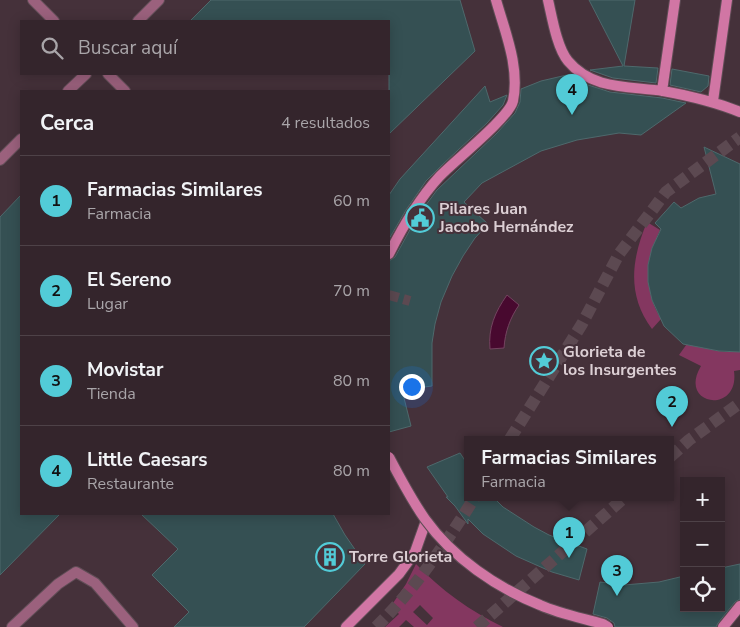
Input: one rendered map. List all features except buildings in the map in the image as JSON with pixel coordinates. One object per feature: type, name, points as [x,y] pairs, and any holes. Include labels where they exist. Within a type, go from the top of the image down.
[{"type":"main road","points":[[390,252],[406,220],[438,178],[503,117],[512,102],[515,72],[496,0]]},
{"type":"main road","points":[[548,0],[558,40],[566,60],[582,76],[601,84],[662,91],[714,101],[740,112]]},
{"type":"main road","points":[[662,91],[675,0]]},
{"type":"main road","points":[[714,101],[727,0]]},
{"type":"main road","points":[[390,459],[406,491],[426,521],[452,550],[482,574],[541,606],[608,627]]},
{"type":"main road","points":[[346,627],[399,574],[415,552],[426,521]]},
{"type":"main road","points":[[723,627],[740,606]]},
{"type":"street","points":[[33,0],[53,20]]},
{"type":"street","points":[[139,20],[159,0]]},
{"type":"street","points":[[69,90],[85,75]]},
{"type":"street","points":[[109,75],[124,90]]},
{"type":"street","points":[[0,160],[20,140]]},
{"type":"street","points":[[12,627],[58,584],[76,572],[95,583],[133,627]]},
{"type":"shaded area","points":[[647,222],[660,230],[652,252],[649,286],[655,308],[661,319],[652,329],[638,303],[634,276],[638,249]]},
{"type":"shaded area","points":[[507,295],[519,305],[508,325],[504,348],[490,349],[490,334],[493,320]]},
{"type":"shaded area","points":[[689,341],[713,350],[740,351],[740,370],[734,371],[733,385],[728,394],[720,399],[711,400],[702,397],[697,390],[696,380],[701,366],[679,355]]},
{"type":"shaded area","points":[[416,564],[456,599],[503,627],[414,627],[406,620],[399,627],[385,627],[399,614],[391,606],[406,584]],"holes":[[[420,605],[433,618],[427,625],[413,612]]]},
{"type":"tunnel","points":[[512,436],[582,324],[619,254],[666,192],[740,137]]},
{"type":"tunnel","points":[[390,295],[410,301]]},
{"type":"tunnel","points":[[674,453],[689,440],[740,403]]},
{"type":"tunnel","points":[[376,627],[404,597],[429,565],[472,501]]},
{"type":"tunnel","points":[[477,627],[620,501]]},
{"type":"place","name":"Little Caesars","points":[[572,115]]},
{"type":"place","name":"Pilares Juan Jacobo Hernández","points":[[420,218]]},
{"type":"place","name":"Glorieta de los Insurgentes","points":[[544,361]]},
{"type":"place","name":"El Sereno","points":[[672,427]]},
{"type":"place","name":"Torre Glorieta","points":[[330,557]]},
{"type":"place","name":"Farmacias Similares","points":[[569,558]]},
{"type":"place","name":"Movistar","points":[[617,596]]}]
